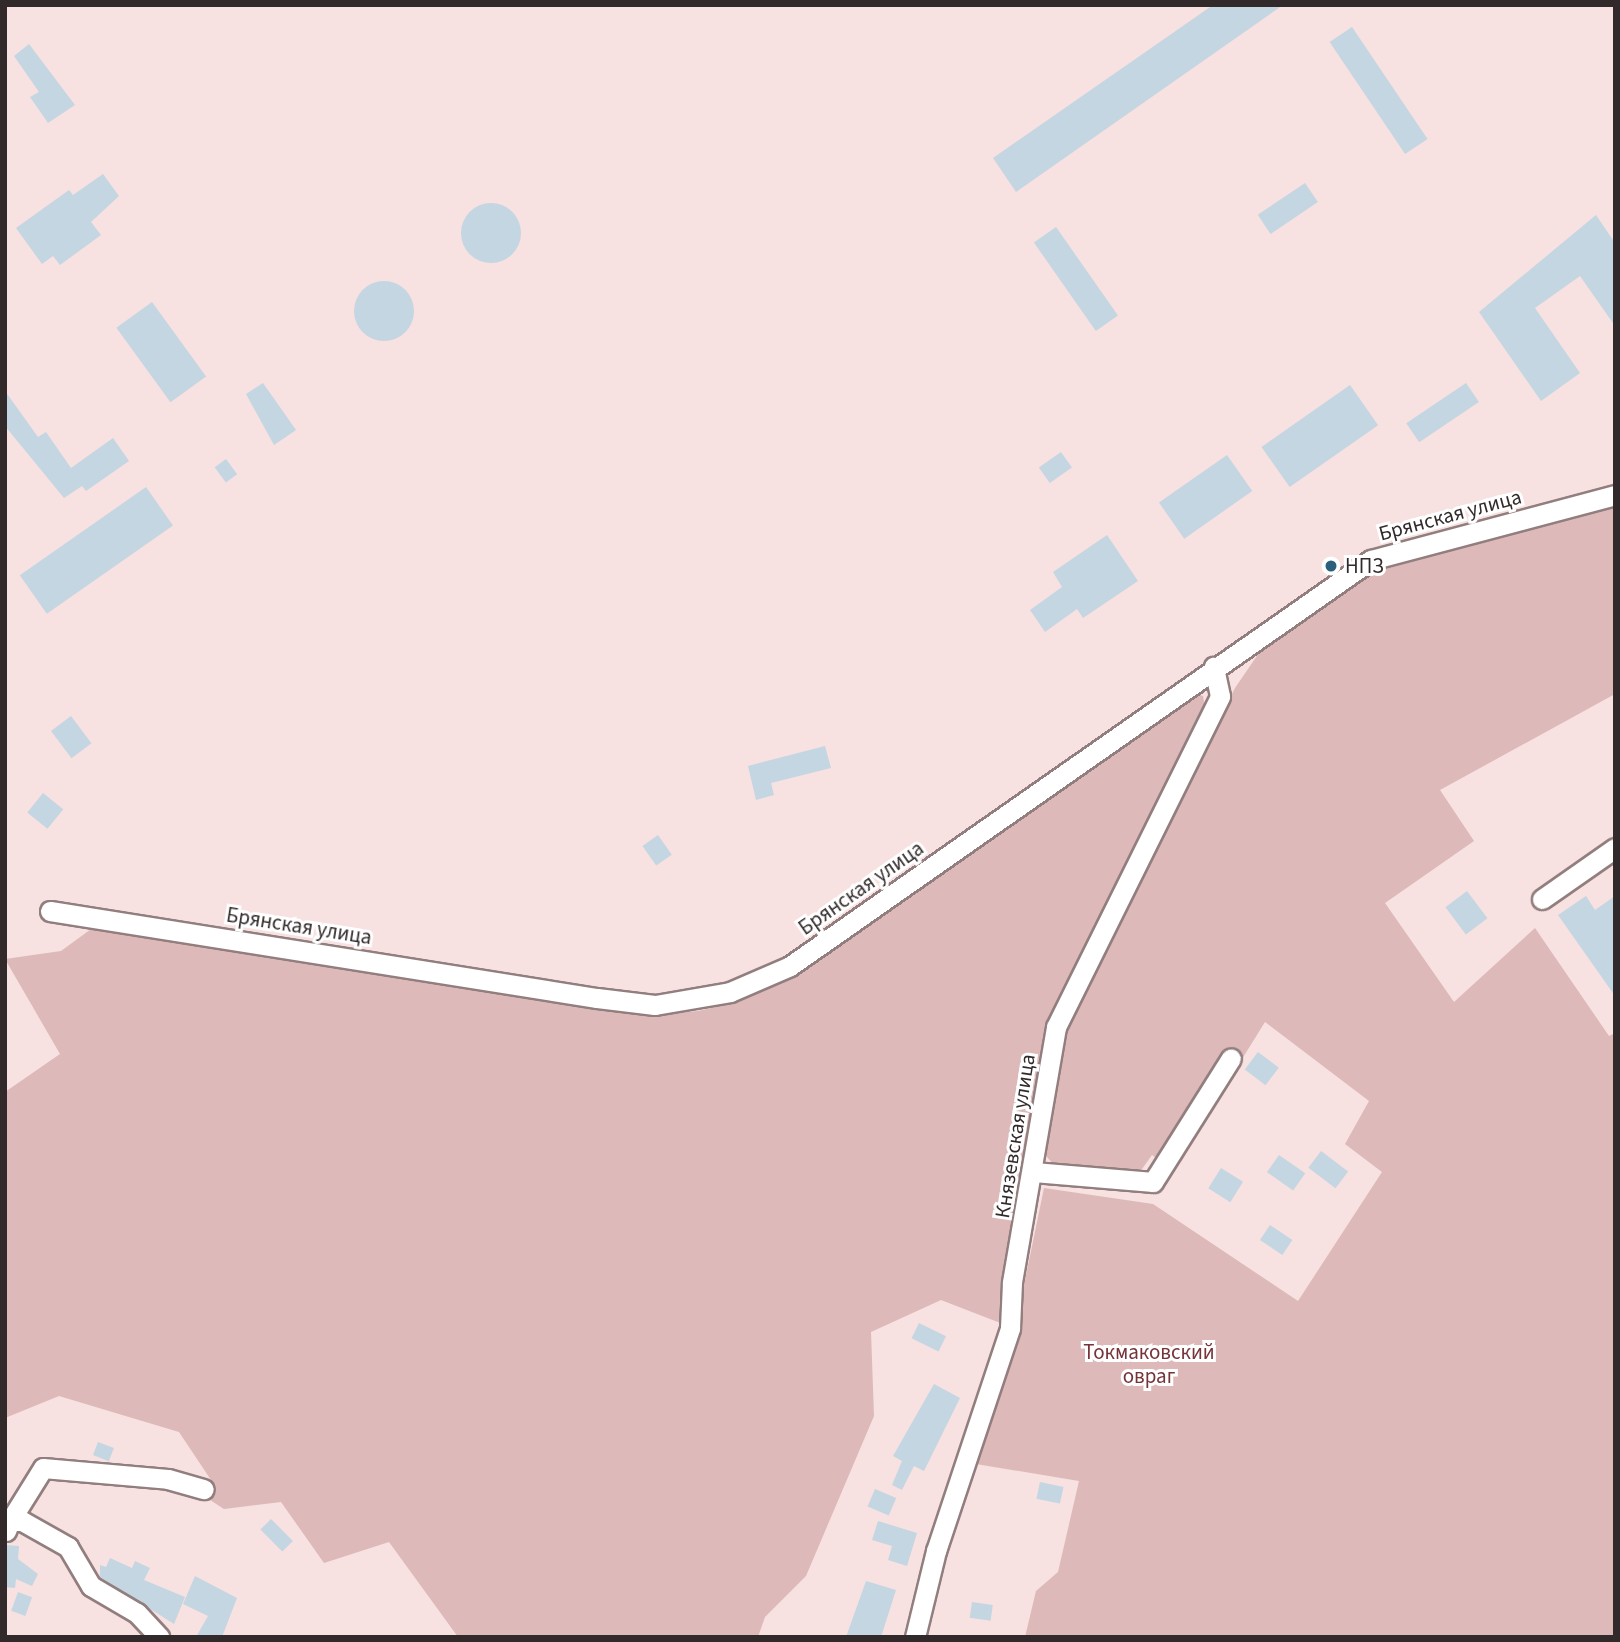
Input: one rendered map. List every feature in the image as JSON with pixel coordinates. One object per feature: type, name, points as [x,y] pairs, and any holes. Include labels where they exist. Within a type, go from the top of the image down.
[{"type":"street","name":"Брянская улица","points":[[50,911],[597,998],[655,1005],[696,1001],[790,966],[1214,667],[1371,560],[1613,502]]},
{"type":"street","name":"Князевская улица","points":[[915,1637],[936,1551],[1010,1328],[1012,1282],[1034,1172],[1056,1027],[1220,696],[1214,667]]},
{"type":"street","points":[[1542,900],[1615,848]]},
{"type":"street","points":[[1034,1172],[1153,1182],[1231,1058]]},
{"type":"street","points":[[8,1527],[43,1468],[168,1479],[204,1489]]},
{"type":"street","points":[[8,1527],[22,1521],[68,1547],[91,1586],[137,1613],[159,1637]]},
{"type":"green space","name":"Токмаковский овраг","points":[[1615,505],[1615,694],[1440,790],[1474,841],[1385,903],[1454,1002],[1535,928],[1609,1036],[1615,1033],[1615,1637],[1025,1637],[1036,1591],[1058,1572],[1079,1481],[976,1464],[1015,1329],[1044,1188],[1153,1204],[1298,1301],[1382,1172],[1345,1144],[1369,1101],[1265,1022],[1173,1170],[1152,1155],[1142,1169],[1129,1173],[1055,1166],[1046,1156],[1064,1029],[1235,688],[1263,647],[1375,572]]},
{"type":"green space","points":[[1194,693],[1203,696],[1205,708],[1048,1025],[1003,1324],[941,1300],[871,1332],[874,1416],[806,1576],[765,1617],[758,1637],[458,1637],[389,1542],[324,1563],[281,1502],[224,1509],[207,1498],[215,1486],[179,1432],[59,1396],[5,1418],[5,1092],[60,1054],[5,959],[61,951],[98,924],[593,1007],[655,1015],[698,1011],[733,1003],[804,968]]},
{"type":"building","points":[[1213,5],[1283,5],[1016,192],[993,158]]},
{"type":"building","points":[[1352,27],[1427,139],[1405,154],[1330,42]]},
{"type":"building","points":[[29,44],[75,105],[48,123],[30,97],[39,92],[14,56]]},
{"type":"building","points":[[103,174],[119,196],[91,222],[101,235],[60,265],[53,256],[42,264],[16,228],[69,190],[73,195]]},
{"type":"building","points":[[1305,183],[1318,202],[1271,234],[1258,215]]},
{"type":"building","points":[[491,203],[508,208],[516,216],[521,233],[516,250],[508,258],[491,263],[474,258],[466,250],[461,233],[466,216],[474,208]]},
{"type":"building","points":[[1596,215],[1615,243],[1615,326],[1580,276],[1535,308],[1580,373],[1541,401],[1479,312]]},
{"type":"building","points":[[1056,227],[1118,315],[1096,331],[1034,242]]},
{"type":"building","points":[[384,281],[401,286],[409,294],[414,311],[409,328],[401,336],[384,341],[367,336],[359,328],[354,311],[359,294],[367,286]]},
{"type":"building","points":[[152,302],[206,376],[170,402],[116,328]]},
{"type":"building","points":[[263,383],[296,430],[274,445],[246,394]]},
{"type":"building","points":[[1466,383],[1479,402],[1419,442],[1406,423]]},
{"type":"building","points":[[1350,385],[1378,425],[1290,487],[1262,447]]},
{"type":"building","points":[[5,391],[38,437],[46,432],[71,468],[113,438],[129,461],[86,491],[82,486],[64,498],[5,426]]},
{"type":"building","points":[[1061,452],[1072,468],[1050,483],[1039,467]]},
{"type":"building","points":[[1227,455],[1252,491],[1184,539],[1159,503]]},
{"type":"building","points":[[226,459],[237,474],[226,483],[215,467]]},
{"type":"building","points":[[146,487],[173,526],[47,614],[20,575]]},
{"type":"building","points":[[1107,535],[1138,581],[1083,618],[1077,609],[1045,632],[1030,610],[1062,587],[1053,572]]},
{"type":"building","points":[[71,716],[91,743],[71,758],[51,731]]},
{"type":"building","points":[[825,746],[831,768],[771,783],[774,795],[756,800],[748,766]]},
{"type":"building","points":[[43,793],[63,809],[47,829],[27,812]]},
{"type":"building","points":[[658,835],[672,855],[656,866],[642,846]]},
{"type":"building","points":[[1467,891],[1487,918],[1466,934],[1445,907]]},
{"type":"building","points":[[1586,896],[1595,910],[1615,896],[1615,996],[1558,915]]},
{"type":"building","points":[[1258,1052],[1279,1068],[1266,1085],[1245,1070]]},
{"type":"building","points":[[1321,1151],[1348,1171],[1336,1188],[1308,1168]]},
{"type":"building","points":[[1279,1155],[1305,1173],[1293,1191],[1267,1172]]},
{"type":"building","points":[[1221,1168],[1243,1182],[1230,1202],[1208,1188]]},
{"type":"building","points":[[1270,1225],[1292,1240],[1282,1255],[1260,1240]]},
{"type":"building","points":[[919,1323],[946,1336],[939,1351],[912,1338]]},
{"type":"building","points":[[934,1384],[960,1398],[924,1471],[914,1466],[902,1490],[892,1485],[902,1461],[893,1456]]},
{"type":"building","points":[[98,1442],[114,1448],[109,1461],[93,1455]]},
{"type":"building","points":[[1040,1482],[1063,1487],[1060,1504],[1036,1499]]},
{"type":"building","points":[[875,1489],[896,1498],[889,1515],[868,1506]]},
{"type":"building","points":[[271,1519],[293,1541],[282,1552],[260,1530]]},
{"type":"building","points":[[878,1521],[917,1533],[907,1566],[888,1560],[892,1546],[872,1540]]},
{"type":"building","points":[[5,1545],[19,1546],[18,1559],[38,1574],[32,1586],[16,1579],[15,1588],[5,1587]]},
{"type":"building","points":[[110,1558],[132,1568],[135,1561],[150,1568],[144,1580],[185,1597],[174,1624],[100,1577],[100,1565],[106,1567]]},
{"type":"building","points":[[195,1576],[237,1598],[222,1637],[196,1637],[208,1616],[183,1604]]},
{"type":"building","points":[[866,1581],[896,1590],[881,1637],[846,1637]]},
{"type":"building","points":[[18,1592],[32,1597],[25,1616],[11,1611]]},
{"type":"building","points":[[972,1602],[993,1605],[991,1621],[970,1618]]},
{"type":"place","name":"НПЗ","points":[[1331,566]]}]
